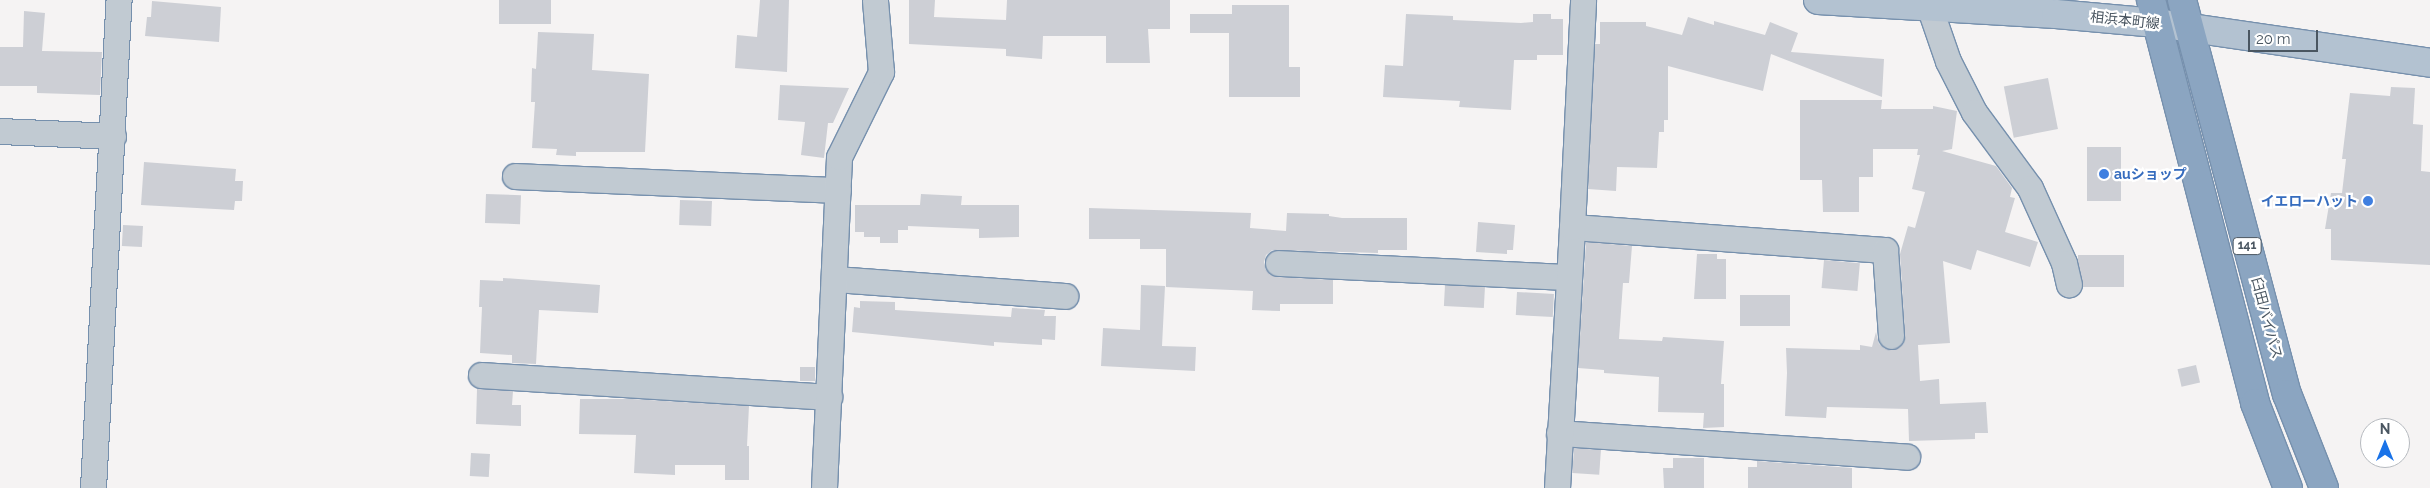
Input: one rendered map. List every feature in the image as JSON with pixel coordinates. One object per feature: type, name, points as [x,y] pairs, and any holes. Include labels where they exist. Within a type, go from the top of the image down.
[{"type":"highway","name":"臼田バイパス","points":[[2182,0],[2286,394],[2324,488]]},
{"type":"highway","name":"141","points":[[2154,11],[2255,403],[2288,488]]},
{"type":"main road","name":"相浜本町線","points":[[1818,0],[2056,14],[2154,11],[2190,27],[2430,63]]},
{"type":"street","points":[[93,488],[119,0]]},
{"type":"street","points":[[824,488],[839,158],[881,72],[875,0]]},
{"type":"street","points":[[1557,488],[1583,0]]},
{"type":"street","points":[[1929,6],[1948,61],[1974,112],[2030,188],[2064,263],[2069,284]]},
{"type":"street","points":[[0,131],[113,136]]},
{"type":"street","points":[[515,176],[838,190]]},
{"type":"street","points":[[1572,227],[1885,250],[1891,336]]},
{"type":"street","points":[[1278,263],[1569,277]]},
{"type":"street","points":[[834,279],[1065,296]]},
{"type":"street","points":[[482,375],[829,397]]},
{"type":"street","points":[[1559,432],[1907,457]]},
{"type":"building","points":[[499,0],[551,0],[551,24],[499,24]]},
{"type":"building","points":[[760,0],[789,0],[787,72],[735,68],[737,35],[757,37]]},
{"type":"building","points":[[909,0],[935,0],[934,17],[1006,20],[1007,0],[1170,0],[1170,29],[1148,29],[1150,63],[1106,63],[1106,36],[1043,36],[1042,59],[1006,56],[1006,49],[909,44]]},
{"type":"building","points":[[152,1],[221,7],[219,42],[145,36],[147,17],[151,17]]},
{"type":"building","points":[[1232,5],[1289,5],[1289,67],[1300,67],[1300,97],[1229,97],[1229,33],[1190,33],[1190,14],[1232,14]]},
{"type":"building","points":[[24,11],[45,13],[42,51],[102,52],[100,95],[37,93],[37,86],[0,86],[0,47],[23,47]]},
{"type":"building","points":[[1406,14],[1453,16],[1453,20],[1521,23],[1533,22],[1533,14],[1551,14],[1551,19],[1563,19],[1563,55],[1537,55],[1537,60],[1514,60],[1511,110],[1459,107],[1460,101],[1383,97],[1385,65],[1403,66]]},
{"type":"building","points":[[1688,17],[1714,25],[1714,21],[1765,35],[1770,22],[1798,33],[1791,52],[1884,59],[1882,97],[1771,54],[1763,91],[1668,66],[1668,120],[1664,120],[1664,132],[1659,132],[1657,168],[1617,167],[1616,191],[1588,189],[1595,44],[1600,44],[1600,22],[1646,22],[1646,26],[1682,35]]},
{"type":"building","points":[[538,32],[594,34],[592,70],[649,74],[645,152],[576,152],[576,156],[556,155],[557,149],[532,148],[535,102],[531,102],[532,68],[536,69]]},
{"type":"building","points":[[2048,78],[2058,129],[2014,138],[2004,87]]},
{"type":"building","points":[[780,85],[849,88],[833,123],[828,123],[824,158],[801,155],[805,122],[778,120]]},
{"type":"building","points":[[2391,87],[2415,88],[2413,124],[2423,125],[2421,171],[2430,172],[2430,265],[2331,260],[2331,229],[2325,229],[2331,193],[2342,193],[2346,159],[2342,159],[2350,93],[2390,96]]},
{"type":"building","points":[[1800,100],[1882,100],[1881,109],[1933,109],[1933,106],[1957,111],[1952,149],[1942,151],[1996,166],[2012,188],[2010,197],[2015,198],[2005,232],[2038,242],[2030,267],[1977,250],[1971,270],[1943,261],[1950,343],[1918,345],[1920,381],[1939,379],[1940,404],[1986,402],[1988,433],[1975,433],[1975,439],[1909,441],[1908,409],[1827,407],[1826,418],[1785,416],[1786,348],[1860,350],[1860,345],[1872,347],[1876,332],[1879,344],[1885,349],[1899,348],[1904,343],[1900,254],[1908,226],[1915,228],[1925,192],[1912,189],[1920,155],[1917,155],[1918,149],[1873,149],[1873,177],[1859,177],[1859,212],[1823,212],[1822,180],[1800,180]]},
{"type":"building","name":"auショップ","points":[[2087,147],[2121,147],[2121,201],[2087,201]]},
{"type":"building","points":[[144,162],[236,169],[235,181],[243,181],[242,201],[235,201],[234,210],[141,205]]},
{"type":"building","points":[[486,194],[521,195],[520,224],[485,223]]},
{"type":"building","points":[[921,194],[962,196],[961,205],[1019,205],[1019,237],[979,238],[979,229],[908,226],[908,230],[898,230],[898,243],[880,243],[880,237],[864,237],[864,232],[855,232],[855,205],[920,205]]},
{"type":"building","points":[[680,200],[712,201],[711,226],[679,225]]},
{"type":"building","points":[[1089,208],[1251,213],[1250,228],[1286,231],[1287,213],[1329,214],[1329,216],[1342,218],[1407,218],[1407,250],[1378,250],[1378,253],[1272,250],[1266,255],[1264,262],[1265,269],[1270,275],[1333,280],[1333,304],[1280,304],[1280,311],[1252,310],[1253,291],[1166,287],[1166,249],[1140,249],[1140,239],[1089,239]]},
{"type":"building","points":[[1478,222],[1515,225],[1513,250],[1507,250],[1507,254],[1476,252]]},
{"type":"building","points":[[123,225],[143,226],[142,247],[122,246]]},
{"type":"building","points":[[1586,242],[1632,246],[1629,283],[1623,283],[1619,339],[1662,341],[1663,337],[1724,341],[1721,384],[1724,384],[1724,427],[1703,428],[1704,413],[1658,412],[1659,377],[1604,373],[1604,370],[1578,368]]},
{"type":"building","points":[[1697,254],[1717,254],[1717,259],[1726,259],[1726,299],[1694,299]]},
{"type":"building","points":[[2078,255],[2124,255],[2124,287],[2078,287]]},
{"type":"building","points":[[1824,260],[1860,263],[1857,291],[1822,288]]},
{"type":"building","points":[[503,278],[600,285],[598,313],[539,310],[536,364],[512,363],[512,355],[480,353],[482,307],[479,307],[480,280],[503,281]]},
{"type":"building","points":[[1141,285],[1165,286],[1162,346],[1196,347],[1195,371],[1101,366],[1103,328],[1140,330]]},
{"type":"building","points":[[1445,285],[1485,287],[1484,308],[1444,306]]},
{"type":"building","points":[[1517,292],[1554,294],[1553,317],[1516,315]]},
{"type":"building","points":[[1740,295],[1790,295],[1790,326],[1740,326]]},
{"type":"building","points":[[860,301],[895,302],[895,310],[1011,317],[1012,308],[1045,310],[1044,316],[1056,316],[1055,340],[1042,339],[1042,345],[994,342],[994,346],[852,332],[854,307],[860,308]]},
{"type":"building","points":[[2196,365],[2200,383],[2182,387],[2177,369]]},
{"type":"building","points":[[800,367],[815,367],[815,381],[800,381]]},
{"type":"building","points":[[477,389],[513,391],[512,405],[521,405],[521,426],[476,424]]},
{"type":"building","points":[[580,399],[632,399],[749,406],[747,446],[749,446],[749,480],[725,480],[725,465],[675,465],[675,475],[634,473],[636,435],[579,434]]},
{"type":"building","points":[[1574,448],[1601,450],[1599,475],[1572,473]]},
{"type":"building","points":[[471,453],[490,454],[489,477],[470,476]]},
{"type":"building","points":[[1673,458],[1704,458],[1704,488],[1664,488],[1663,468],[1673,468]]},
{"type":"building","points":[[1757,461],[1852,468],[1852,488],[1748,488],[1748,467],[1757,467]]},
{"type":"place","name":"auショップ","points":[[2104,174]]},
{"type":"place","name":"イエローハット","points":[[2368,201]]}]
